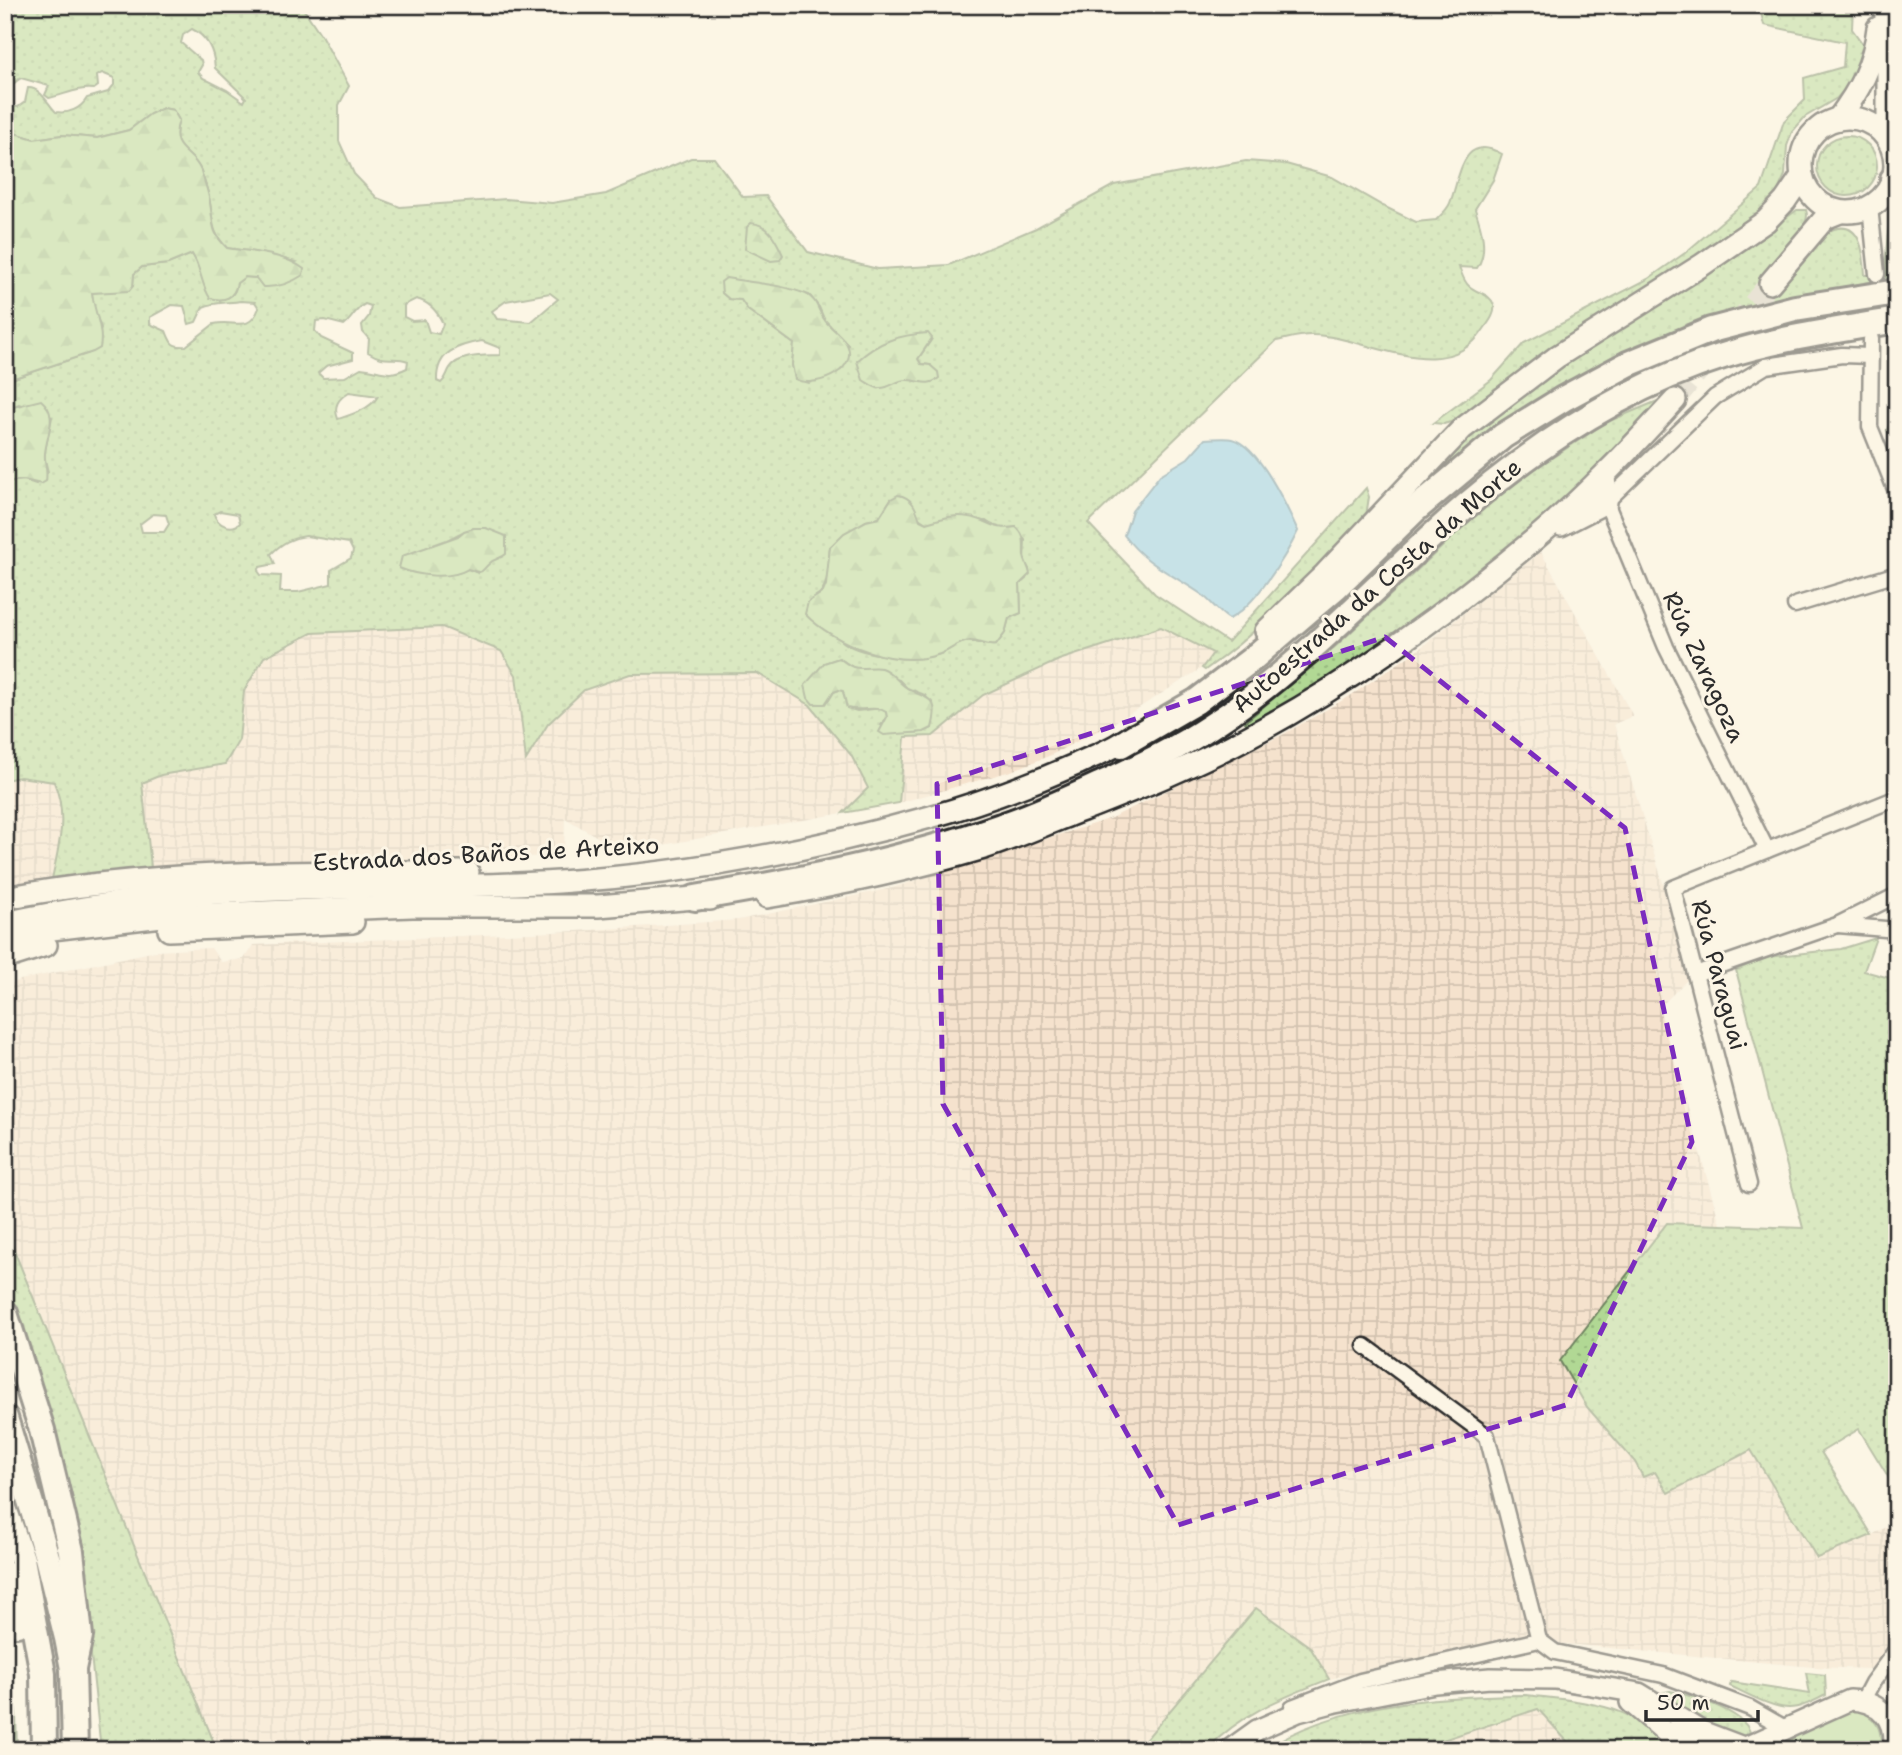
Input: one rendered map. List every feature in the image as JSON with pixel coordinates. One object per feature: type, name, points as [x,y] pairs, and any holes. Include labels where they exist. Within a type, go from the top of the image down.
[{"type":"highway","name":"Autoestrada da Costa da Morte","points":[[1121,745],[1197,701],[1251,660],[1336,587],[1416,509],[1503,436],[1563,399],[1628,364],[1711,330],[1795,309],[1897,292]]},
{"type":"highway","name":"Autoestrada da Costa da Morte","points":[[695,898],[801,880],[952,843],[1042,811],[1159,757],[1212,726],[1266,687],[1357,608],[1436,532],[1524,458],[1583,421],[1647,384],[1722,356],[1796,338],[1897,320]]},
{"type":"highway","points":[[5,1313],[42,1430],[71,1552],[80,1636],[73,1669]]},
{"type":"highway","points":[[5,1418],[47,1557],[73,1669],[75,1750]]},
{"type":"highway","points":[[5,1511],[22,1559],[43,1674],[44,1750]]},
{"type":"highway","points":[[5,1574],[44,1750]]},
{"type":"main road","points":[[1838,119],[1866,78],[1876,49],[1882,5]]},
{"type":"main road","points":[[1882,5],[1888,43],[1888,140]]},
{"type":"main road","points":[[1852,118],[1866,121],[1879,129],[1888,140],[1894,152],[1895,181],[1870,207],[1856,212],[1840,212],[1827,208],[1807,189],[1802,176],[1801,161],[1804,146],[1818,129],[1838,119],[1852,118]]},
{"type":"main road","name":"Estrada dos Baños de Arteixo","points":[[5,923],[82,907],[189,894],[545,882],[690,869],[825,844],[965,807],[1045,778],[1121,745],[1195,691],[1284,616],[1462,429],[1558,356],[1766,221],[1786,201],[1802,176]]},
{"type":"main road","points":[[1770,284],[1825,218],[1840,212]]},
{"type":"main road","points":[[1537,537],[1604,476],[1675,400]]},
{"type":"main road","points":[[1537,537],[1606,502],[1604,476]]},
{"type":"main road","name":"Estrada dos Baños de Arteixo","points":[[5,942],[52,929],[162,916],[412,906],[598,906],[695,898],[736,902],[909,868],[986,847],[1127,793],[1248,737],[1340,683],[1443,612],[1537,537]]},
{"type":"main road","points":[[5,898],[58,888],[189,876],[690,869]]},
{"type":"main road","points":[[5,958],[37,947],[78,938],[137,932],[458,918],[598,906]]},
{"type":"main road","points":[[1229,1750],[1257,1730],[1298,1712],[1435,1683],[1490,1678],[1542,1678],[1639,1693],[1701,1731],[1741,1748],[1835,1704],[1863,1700],[1891,1709],[1894,1743]]},
{"type":"main road","points":[[1593,1684],[1659,1714],[1701,1750]]},
{"type":"main road","points":[[1630,1702],[1666,1733],[1675,1750]]},
{"type":"street","points":[[1870,207],[1877,274]]},
{"type":"street","points":[[1871,339],[1870,427],[1897,494]]},
{"type":"street","points":[[1606,502],[1715,397],[1766,366],[1842,355],[1870,356]]},
{"type":"street","name":"Rúa Zaragoza","points":[[1606,502],[1667,646],[1767,850]]},
{"type":"street","points":[[1795,605],[1897,574]]},
{"type":"street","name":"Rúa Paraguai","points":[[1749,1184],[1672,888],[1897,798]]},
{"type":"street","points":[[1695,974],[1837,925],[1897,895]]},
{"type":"street","points":[[1837,925],[1897,930]]},
{"type":"street","points":[[1365,1346],[1487,1436],[1539,1640],[1555,1653],[1663,1675],[1750,1708],[1785,1728]]},
{"type":"street","points":[[1257,1730],[1279,1713],[1360,1681],[1539,1640]]},
{"type":"street","points":[[1863,1700],[1897,1649]]},
{"type":"highlighted area","points":[[1385,637],[1625,828],[1692,1142],[1566,1405],[1178,1525],[943,1104],[937,784]]},
{"type":"shaded area","points":[[1541,552],[1633,716],[1614,724],[1663,883],[1688,979],[1659,1008],[1720,1224],[1667,1223],[1733,1459],[1750,1450],[1817,1558],[1872,1535],[1897,1520],[1897,1670],[1812,1667],[1514,1639],[1329,1679],[1310,1647],[1256,1608],[1137,1750],[217,1750],[5,1228],[5,986],[20,980],[156,951],[211,948],[221,962],[244,959],[253,945],[577,931],[738,920],[892,888],[1109,819],[1282,735],[1350,696],[1415,652]]},
{"type":"shaded area","points":[[442,627],[502,651],[516,675],[527,759],[548,724],[584,690],[630,674],[757,673],[810,705],[851,755],[869,788],[843,813],[623,852],[565,818],[564,855],[434,862],[287,862],[151,867],[142,783],[161,775],[225,764],[239,740],[244,691],[264,657],[312,633]]},
{"type":"shaded area","points":[[1161,627],[1213,653],[1202,668],[1126,716],[1051,755],[1011,771],[899,803],[904,737],[933,736],[983,695],[1059,660]]},
{"type":"shaded area","points":[[20,777],[54,782],[62,800],[60,836],[52,879],[5,886],[5,780]]},
{"type":"shaded area","points":[[1538,1709],[1575,1750],[1412,1750]]},
{"type":"green space","points":[[5,5],[301,5],[349,86],[339,105],[339,141],[354,174],[377,198],[400,207],[506,199],[552,203],[606,194],[691,158],[714,158],[743,197],[766,196],[808,252],[878,269],[949,265],[1036,228],[1114,185],[1246,161],[1286,164],[1332,177],[1416,222],[1436,220],[1449,205],[1465,160],[1478,148],[1489,148],[1502,154],[1493,180],[1475,209],[1483,239],[1483,254],[1477,268],[1459,267],[1467,284],[1490,298],[1494,308],[1488,324],[1468,347],[1448,355],[1427,358],[1404,355],[1334,337],[1313,335],[1276,341],[1088,523],[1155,594],[1228,642],[1366,488],[1369,497],[1366,516],[1270,617],[1205,670],[1202,668],[1213,653],[1161,627],[1059,660],[983,695],[933,736],[905,737],[899,803],[843,813],[868,788],[851,755],[810,705],[757,673],[630,674],[584,690],[548,724],[526,760],[516,675],[501,651],[442,627],[312,633],[264,657],[244,691],[239,740],[225,764],[161,775],[142,783],[151,867],[52,879],[61,818],[61,806],[54,782],[20,777],[5,780],[5,482],[24,480],[36,484],[48,472],[44,456],[52,417],[19,404],[5,409],[5,381],[92,352],[101,328],[92,293],[133,286],[134,274],[142,267],[168,264],[192,254],[219,300],[232,295],[237,283],[245,277],[256,278],[296,262],[227,248],[222,242],[214,227],[209,195],[201,171],[179,144],[176,130],[179,120],[173,110],[163,108],[129,130],[97,138],[62,135],[34,139],[5,130]],"holes":[[[192,29],[206,40],[212,50],[215,68],[246,98],[244,102],[203,78],[198,72],[202,65],[201,60],[181,43],[183,35]],[[102,73],[114,78],[114,85],[108,92],[87,98],[78,108],[65,112],[56,112],[40,93],[32,88],[28,88],[25,102],[18,107],[10,106],[8,97],[11,86],[21,78],[49,86],[45,95],[49,98],[77,90],[94,89],[98,86],[97,76]],[[727,279],[809,295],[819,307],[824,319],[848,345],[841,370],[809,383],[795,379],[792,365],[794,344],[748,310],[741,300],[729,299],[722,293],[722,282]],[[550,293],[558,299],[531,322],[497,319],[492,311],[506,301]],[[416,299],[432,308],[443,324],[439,334],[429,332],[425,320],[412,321],[404,317],[404,305]],[[255,302],[259,308],[251,321],[240,324],[214,324],[186,346],[174,345],[166,331],[150,324],[150,317],[172,305],[184,306],[189,324],[196,322],[203,307],[212,304]],[[365,304],[371,306],[369,316],[362,325],[363,332],[369,339],[368,352],[380,358],[408,361],[407,368],[389,373],[361,368],[345,377],[323,378],[318,373],[326,366],[353,359],[353,353],[321,338],[315,331],[316,321],[325,320],[344,325]],[[932,339],[918,359],[921,364],[930,365],[915,380],[903,380]],[[482,341],[500,348],[500,355],[460,360],[454,363],[441,383],[437,381],[440,363],[457,348]],[[349,392],[378,396],[366,408],[338,419],[336,407],[339,400]],[[891,499],[926,523],[986,521],[997,529],[1016,527],[1025,540],[1024,561],[1029,569],[1026,579],[1020,584],[1021,613],[1009,618],[1005,633],[996,645],[964,642],[940,654],[918,657],[888,656],[859,650],[840,639],[816,596],[826,581],[830,547],[866,521],[879,518]],[[220,511],[238,514],[240,523],[237,525],[229,527],[221,524],[214,514]],[[153,514],[166,515],[169,524],[164,532],[142,532],[140,524]],[[486,528],[478,573],[468,569],[446,575],[408,571],[447,540],[464,531]],[[306,536],[349,543],[353,551],[351,558],[331,570],[331,584],[298,592],[280,592],[281,576],[261,575],[258,571],[260,567],[275,564],[271,554],[291,540]],[[839,658],[854,668],[899,680],[907,688],[925,695],[934,708],[932,728],[913,733],[881,725],[887,717],[882,708],[857,711],[847,708],[843,691],[834,692],[829,700],[824,663]]]},
{"type":"green space","points":[[1759,5],[1853,5],[1852,29],[1867,50],[1856,76],[1837,98],[1805,117],[1792,132],[1787,146],[1785,175],[1778,191],[1767,205],[1745,224],[1564,340],[1460,419],[1444,424],[1433,423],[1491,380],[1524,343],[1648,279],[1685,253],[1761,188],[1784,121],[1805,100],[1804,78],[1843,67],[1845,42],[1764,25]]},
{"type":"green space","points":[[163,108],[173,110],[179,120],[176,130],[179,144],[201,171],[209,195],[214,227],[227,248],[287,260],[304,269],[303,275],[284,284],[269,287],[263,287],[256,278],[245,277],[237,283],[228,298],[220,299],[210,298],[192,254],[168,264],[142,267],[134,274],[133,286],[129,291],[92,293],[100,327],[100,348],[5,381],[5,130],[34,139],[62,135],[97,138],[129,130]]},
{"type":"green space","points":[[1847,136],[1868,145],[1877,166],[1868,187],[1847,196],[1826,187],[1817,166],[1826,145]]},
{"type":"green space","points":[[1897,206],[1897,278],[1840,287],[1733,312],[1632,349],[1535,401],[1477,440],[1414,494],[1425,475],[1528,385],[1753,242],[1797,210],[1806,210],[1807,217],[1796,237],[1821,235],[1834,229],[1851,230],[1860,242],[1865,275],[1885,275],[1888,230]]},
{"type":"green space","points":[[751,223],[763,226],[771,234],[783,255],[780,260],[771,261],[745,249],[747,227]]},
{"type":"green space","points":[[726,278],[787,288],[809,296],[815,301],[827,323],[846,343],[849,356],[846,364],[840,371],[822,380],[803,382],[795,379],[792,365],[794,344],[748,310],[741,300],[729,299],[722,293],[721,282]]},
{"type":"green space","points":[[928,333],[932,338],[918,359],[921,364],[930,365],[938,372],[939,378],[927,383],[902,380],[883,388],[863,380],[857,361],[873,348],[908,335]]},
{"type":"green space","points":[[1672,395],[1539,526],[1388,643],[1250,727],[1245,722],[1337,645],[1489,503],[1521,478],[1607,422]]},
{"type":"green space","points":[[41,400],[51,418],[45,453],[46,481],[41,484],[24,480],[5,482],[5,409]]},
{"type":"green space","points":[[1897,409],[1897,449],[1887,430]]},
{"type":"green space","points":[[898,495],[910,501],[920,520],[926,523],[963,516],[1002,528],[1016,527],[1022,534],[1030,574],[1020,584],[1021,613],[1009,618],[1005,633],[996,645],[970,641],[923,658],[886,656],[849,644],[817,625],[805,614],[808,602],[823,592],[826,585],[830,547],[844,533],[866,521],[879,518],[891,499]]},
{"type":"green space","points":[[474,528],[486,528],[506,536],[506,554],[492,561],[481,572],[468,569],[452,575],[434,576],[399,568],[402,556]]},
{"type":"green space","points":[[839,658],[853,667],[885,670],[907,688],[930,700],[935,709],[932,728],[924,732],[884,735],[879,732],[887,717],[886,712],[878,709],[847,708],[843,691],[839,690],[833,692],[825,704],[813,704],[808,698],[805,685],[824,663]]},
{"type":"green space","points":[[1876,938],[1864,971],[1897,980],[1897,1491],[1859,1429],[1821,1452],[1872,1535],[1817,1558],[1751,1450],[1668,1493],[1655,1472],[1643,1477],[1635,1462],[1587,1407],[1560,1361],[1667,1223],[1803,1228],[1736,970],[1768,957],[1841,949]]},
{"type":"green space","points":[[5,1228],[217,1750],[101,1750],[81,1560],[43,1394],[5,1285]]},
{"type":"green space","points":[[1256,1608],[1310,1647],[1329,1679],[1248,1716],[1206,1750],[1137,1750]]},
{"type":"green space","points":[[5,1632],[16,1713],[17,1750],[5,1750]]},
{"type":"green space","points":[[1806,1673],[1825,1675],[1826,1695],[1794,1708],[1775,1706],[1730,1686],[1731,1682],[1810,1694]]},
{"type":"green space","points":[[1670,1691],[1702,1700],[1727,1711],[1745,1724],[1750,1732],[1741,1737],[1705,1724],[1657,1694]]},
{"type":"green space","points":[[1526,1695],[1585,1702],[1623,1713],[1655,1734],[1667,1750],[1575,1750],[1538,1709],[1412,1750],[1263,1750],[1323,1721],[1356,1712],[1424,1700]]},
{"type":"green space","points":[[1855,1709],[1873,1719],[1879,1729],[1879,1750],[1762,1750],[1842,1710]]},
{"type":"water","points":[[1205,439],[1232,439],[1252,453],[1271,479],[1298,531],[1286,554],[1259,592],[1239,613],[1229,619],[1201,594],[1141,554],[1124,535],[1132,511],[1160,475],[1188,458]]},
{"type":"tunnel","points":[[1675,400],[1770,283]]}]
